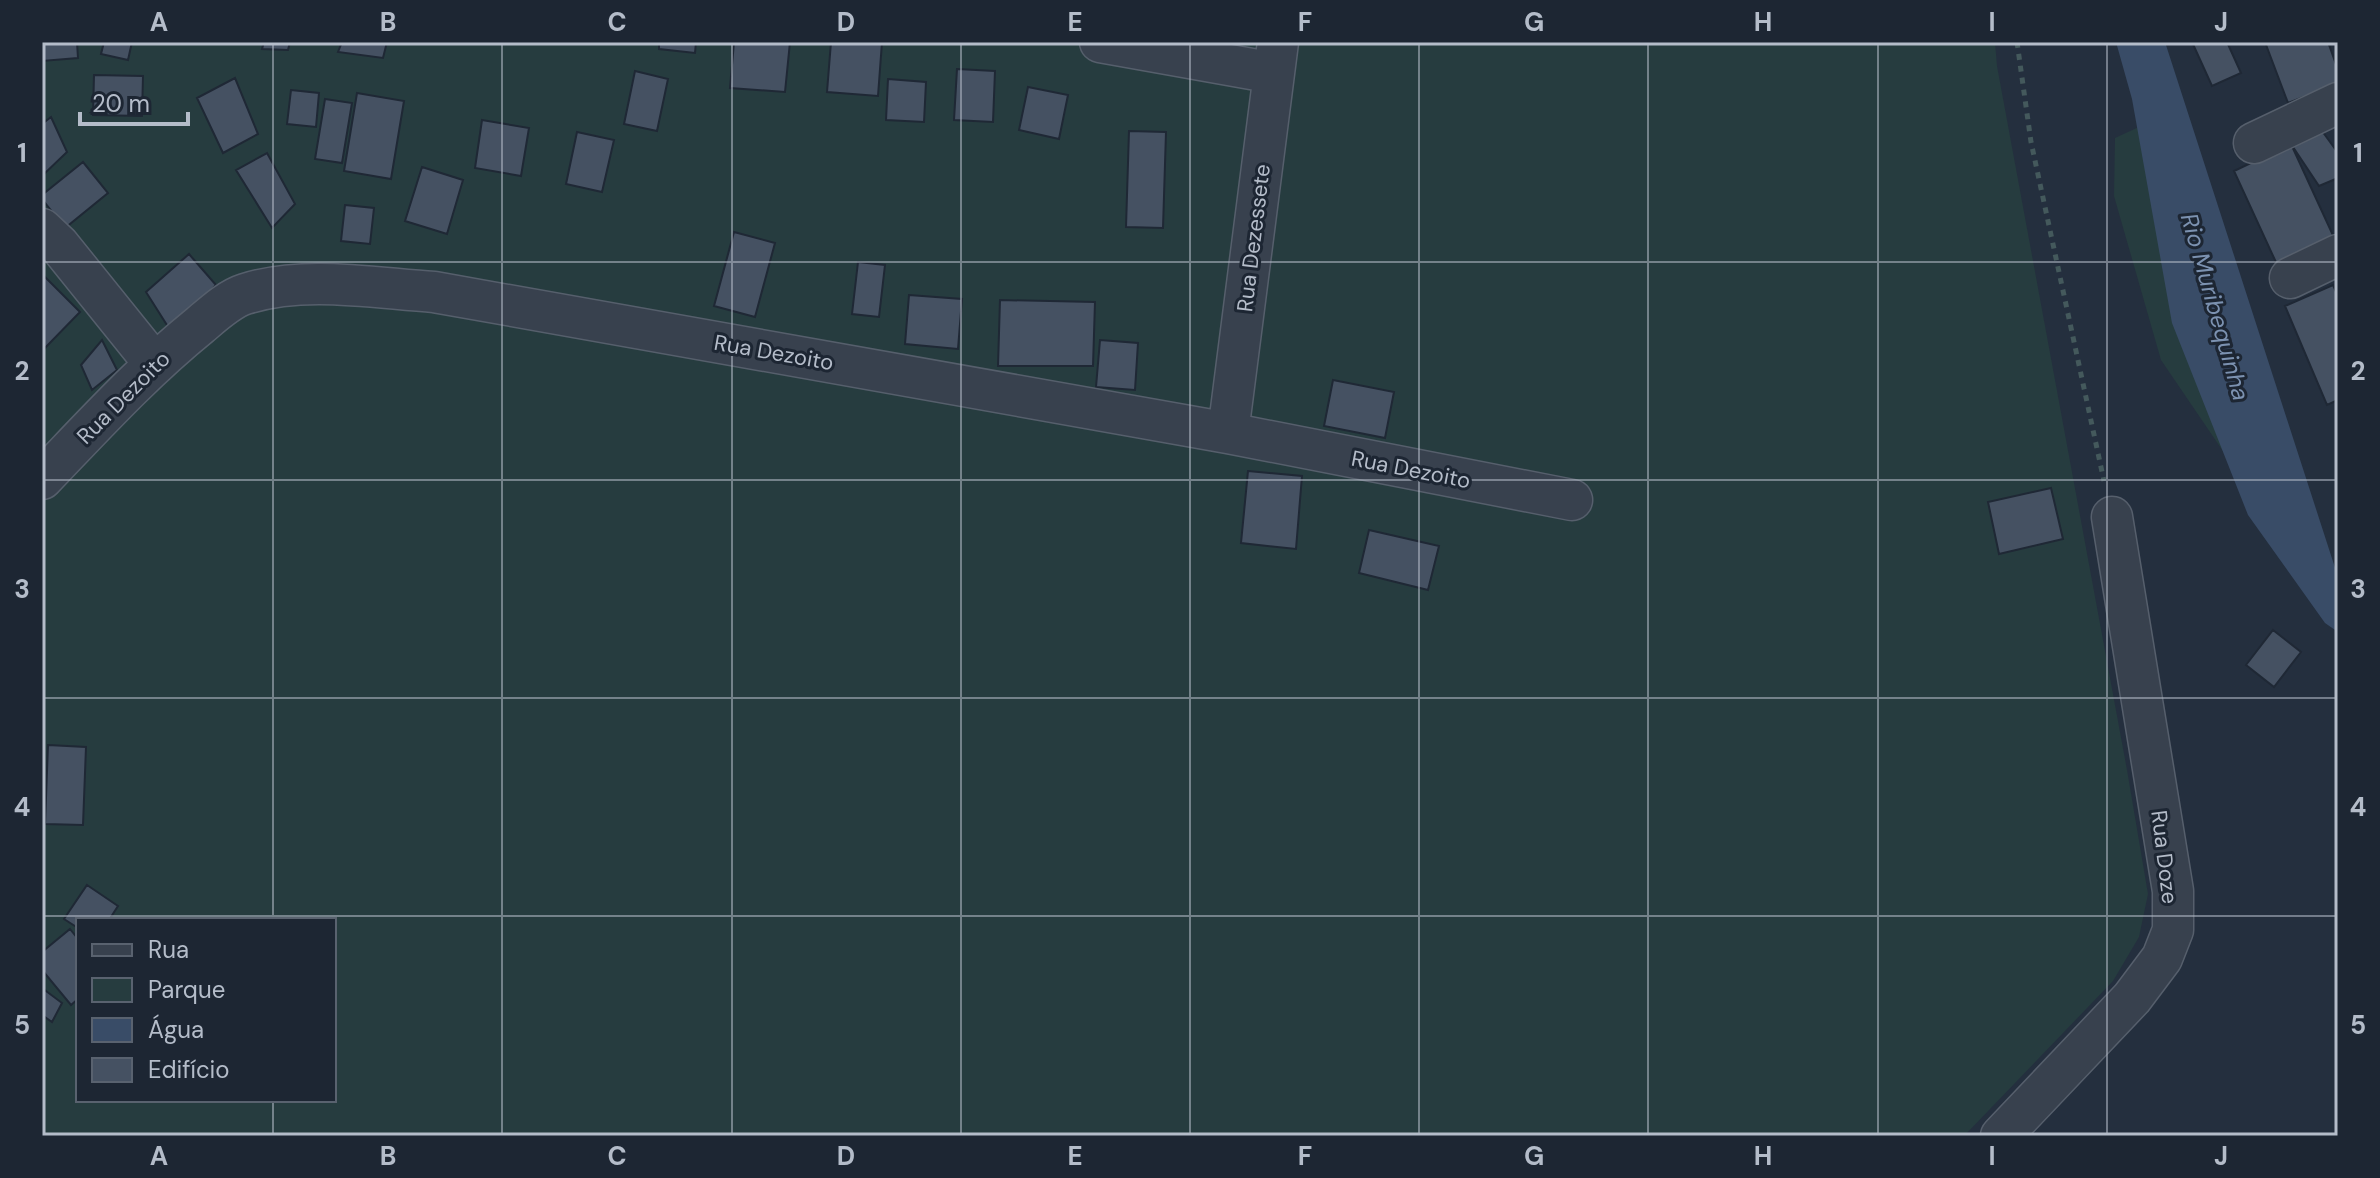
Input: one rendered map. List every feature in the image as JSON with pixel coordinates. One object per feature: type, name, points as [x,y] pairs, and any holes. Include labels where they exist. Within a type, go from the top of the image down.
[{"type":"street","points":[[1100,42],[1276,57]]},
{"type":"street","name":"Rua Dezessete","points":[[1228,433],[1276,57]]},
{"type":"street","points":[[2254,143],[2338,103]]},
{"type":"street","points":[[42,229],[59,245],[154,363]]},
{"type":"street","points":[[2290,278],[2338,255]]},
{"type":"street","name":"Rua Dezoito","points":[[42,479],[154,363],[242,294],[281,287],[342,285],[434,292],[1228,433],[1572,500]]},
{"type":"street","name":"Rua Doze","points":[[2001,1136],[2132,998],[2162,958],[2173,930],[2173,891],[2112,517]]},
{"type":"path","points":[[2017,42],[2031,142],[2112,517]]},
{"type":"green space","points":[[42,42],[1995,42],[2148,894],[2139,937],[2113,981],[1964,1136],[42,1136]]},
{"type":"green space","points":[[2165,115],[2299,464],[2338,577],[2312,582],[2161,360],[2114,196],[2115,138]]},
{"type":"water","name":"Rio Muribequinha","points":[[2116,42],[2165,42],[2338,577],[2338,632],[2325,623],[2248,515],[2172,323],[2132,99]]},
{"type":"building","points":[[42,42],[77,42],[78,58],[42,61]]},
{"type":"building","points":[[104,42],[132,42],[128,60],[101,54]]},
{"type":"building","points":[[264,42],[290,42],[288,50],[262,49]]},
{"type":"building","points":[[342,42],[387,42],[383,58],[338,52]]},
{"type":"building","points":[[659,42],[696,42],[695,53],[659,49]]},
{"type":"building","points":[[734,42],[790,42],[785,92],[730,88]]},
{"type":"building","points":[[831,42],[882,42],[878,96],[827,92]]},
{"type":"building","points":[[2192,42],[2227,42],[2241,73],[2212,86]]},
{"type":"building","points":[[2265,42],[2328,42],[2338,70],[2338,84],[2288,103]]},
{"type":"building","points":[[957,69],[995,71],[993,122],[954,120]]},
{"type":"building","points":[[635,71],[668,79],[657,131],[624,124]]},
{"type":"building","points":[[94,75],[143,76],[142,116],[93,115]]},
{"type":"building","points":[[235,78],[258,134],[223,153],[197,98]]},
{"type":"building","points":[[888,79],[926,82],[924,122],[886,120]]},
{"type":"building","points":[[1028,87],[1068,95],[1059,139],[1019,130]]},
{"type":"building","points":[[291,90],[319,93],[316,127],[287,124]]},
{"type":"building","points":[[357,93],[404,101],[391,179],[344,171]]},
{"type":"building","points":[[325,99],[352,103],[342,163],[315,159]]},
{"type":"building","points":[[51,117],[67,152],[42,176],[42,124]]},
{"type":"building","points":[[482,120],[529,128],[521,176],[475,168]]},
{"type":"building","points":[[2317,124],[2338,153],[2338,178],[2319,186],[2291,144]]},
{"type":"building","points":[[1129,131],[1166,132],[1163,228],[1126,227]]},
{"type":"building","points":[[577,132],[614,140],[602,192],[566,184]]},
{"type":"building","points":[[2291,144],[2337,244],[2280,271],[2234,171]]},
{"type":"building","points":[[267,153],[295,204],[272,228],[236,170]]},
{"type":"building","points":[[83,162],[108,193],[65,228],[42,195]]},
{"type":"building","points":[[422,167],[463,180],[447,234],[405,221]]},
{"type":"building","points":[[345,205],[374,208],[370,244],[341,241]]},
{"type":"building","points":[[734,232],[775,243],[755,317],[714,306]]},
{"type":"building","points":[[189,254],[216,285],[172,333],[146,292]]},
{"type":"building","points":[[858,262],[885,265],[879,317],[852,314]]},
{"type":"building","points":[[42,274],[80,312],[42,351]]},
{"type":"building","points":[[2333,285],[2338,296],[2338,400],[2327,405],[2285,306]]},
{"type":"building","points":[[909,295],[962,299],[958,349],[905,344]]},
{"type":"building","points":[[1000,300],[1095,302],[1093,366],[998,366]]},
{"type":"building","points":[[102,340],[117,370],[92,390],[81,365]]},
{"type":"building","points":[[1100,340],[1138,343],[1135,390],[1096,387]]},
{"type":"building","points":[[1333,380],[1394,392],[1385,438],[1324,426]]},
{"type":"building","points":[[1248,471],[1302,476],[1296,549],[1241,543]]},
{"type":"building","points":[[2051,488],[2063,539],[1999,554],[1988,502]]},
{"type":"building","points":[[1369,530],[1439,546],[1428,590],[1359,573]]},
{"type":"building","points":[[2273,630],[2301,652],[2274,687],[2246,665]]},
{"type":"building","points":[[48,745],[86,747],[83,825],[45,824]]},
{"type":"building","points":[[87,885],[118,906],[110,918],[76,918],[76,927],[64,919]]},
{"type":"building","points":[[70,929],[76,936],[76,1001],[71,1005],[42,970],[42,952]]},
{"type":"building","points":[[42,988],[62,1003],[52,1022],[42,1015]]}]
